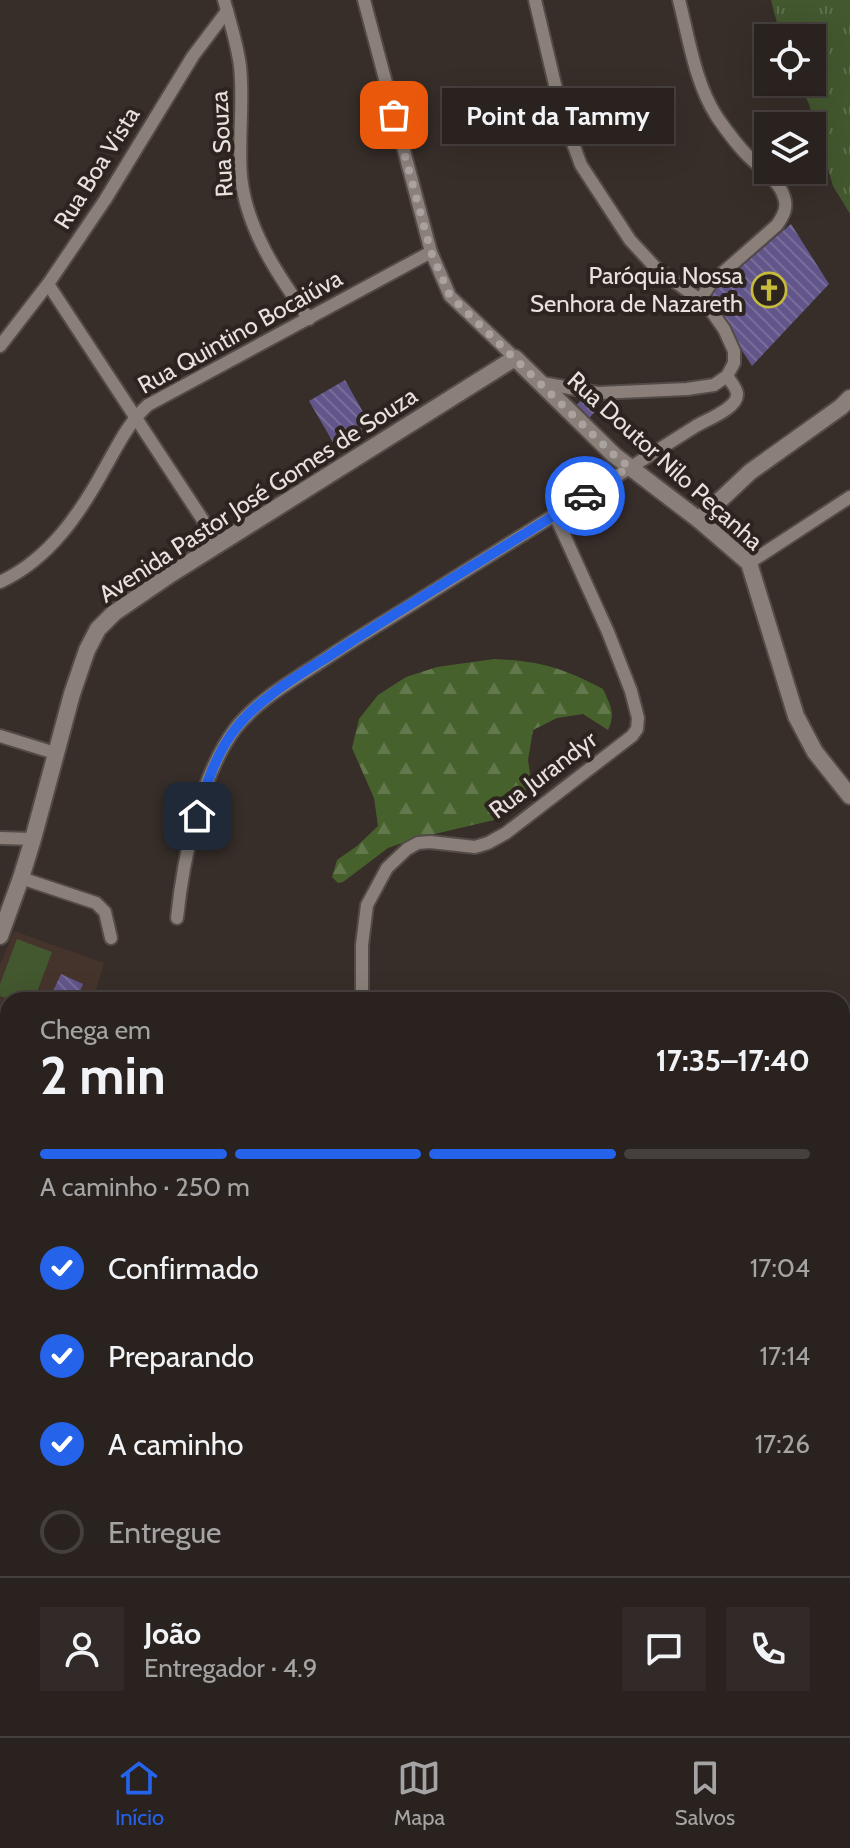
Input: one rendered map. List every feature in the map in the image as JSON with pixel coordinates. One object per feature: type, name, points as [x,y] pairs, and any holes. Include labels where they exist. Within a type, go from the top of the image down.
[{"type":"street","name":"Rua Doutor Nilo Peçanha","points":[[364,0],[431,252],[450,296],[614,455],[749,563],[796,716],[815,752],[850,796]]},
{"type":"street","points":[[535,0],[562,114],[581,165],[630,240],[655,267],[712,312],[734,351],[734,363],[727,376],[714,385],[598,393],[542,383]]},
{"type":"street","points":[[679,0],[701,84],[716,116],[745,153],[779,185],[786,204],[785,213],[777,225],[711,283],[700,300]]},
{"type":"street","name":"Rua Boa Vista","points":[[0,346],[48,284],[105,200],[225,5]]},
{"type":"street","name":"Rua Souza","points":[[225,5],[240,66],[241,178],[249,213],[265,252],[309,319]]},
{"type":"street","name":"Rua Quintino Bocaiúva","points":[[0,582],[43,554],[72,522],[136,416],[148,405],[431,252]]},
{"type":"street","points":[[48,284],[218,543]]},
{"type":"street","name":"Avenida Pastor José Gomes de Souza","points":[[0,936],[33,839],[72,694],[87,650],[98,629],[114,613],[218,543],[515,358]]},
{"type":"street","points":[[177,918],[188,849],[218,755],[236,727],[255,708],[290,681],[731,406],[737,393],[727,376]]},
{"type":"street","points":[[699,520],[750,472],[850,398]]},
{"type":"street","points":[[749,563],[850,497]]},
{"type":"street","name":"Rua Jurandyr","points":[[362,992],[365,913],[387,868],[418,843],[475,847],[506,833],[637,729],[638,718],[631,691],[555,515]]},
{"type":"street","points":[[0,736],[55,753]]},
{"type":"street","points":[[0,838],[33,839]]},
{"type":"street","points":[[21,878],[96,903],[105,912],[111,938]]},
{"type":"shaded area","points":[[14,931],[104,963],[93,992],[0,992],[0,965]]},
{"type":"green space","points":[[771,0],[850,0],[850,214],[833,186],[826,162],[826,112],[811,112],[805,96],[826,96],[826,24],[777,24]]},
{"type":"green space","points":[[494,659],[551,667],[603,689],[612,714],[608,730],[583,714],[557,718],[533,730],[528,760],[531,781],[518,805],[494,820],[388,848],[338,883],[332,877],[337,860],[378,826],[374,798],[352,748],[359,719],[378,695],[406,677],[437,667]]},
{"type":"green space","points":[[17,939],[52,952],[37,992],[0,992],[0,984]]},
{"type":"building","name":"Paróquia Nossa Senhora de Nazareth","points":[[791,224],[829,284],[752,366],[707,296]]},
{"type":"building","points":[[345,380],[372,428],[337,449],[309,401]]},
{"type":"building","points":[[585,397],[596,410],[587,421],[574,407]]},
{"type":"building","points":[[61,974],[83,984],[80,992],[53,992]]},
{"type":"way so far","points":[[394,115],[431,252],[450,296],[629,467],[585,496]]},
{"type":"place","name":"Point da Tammy","points":[[394,115]]},
{"type":"place","name":"Paróquia Nossa Senhora de Nazareth","points":[[769,290]]},
{"type":"route","points":[[197,816],[218,755],[236,727],[255,708],[356,638],[585,496]]}]
